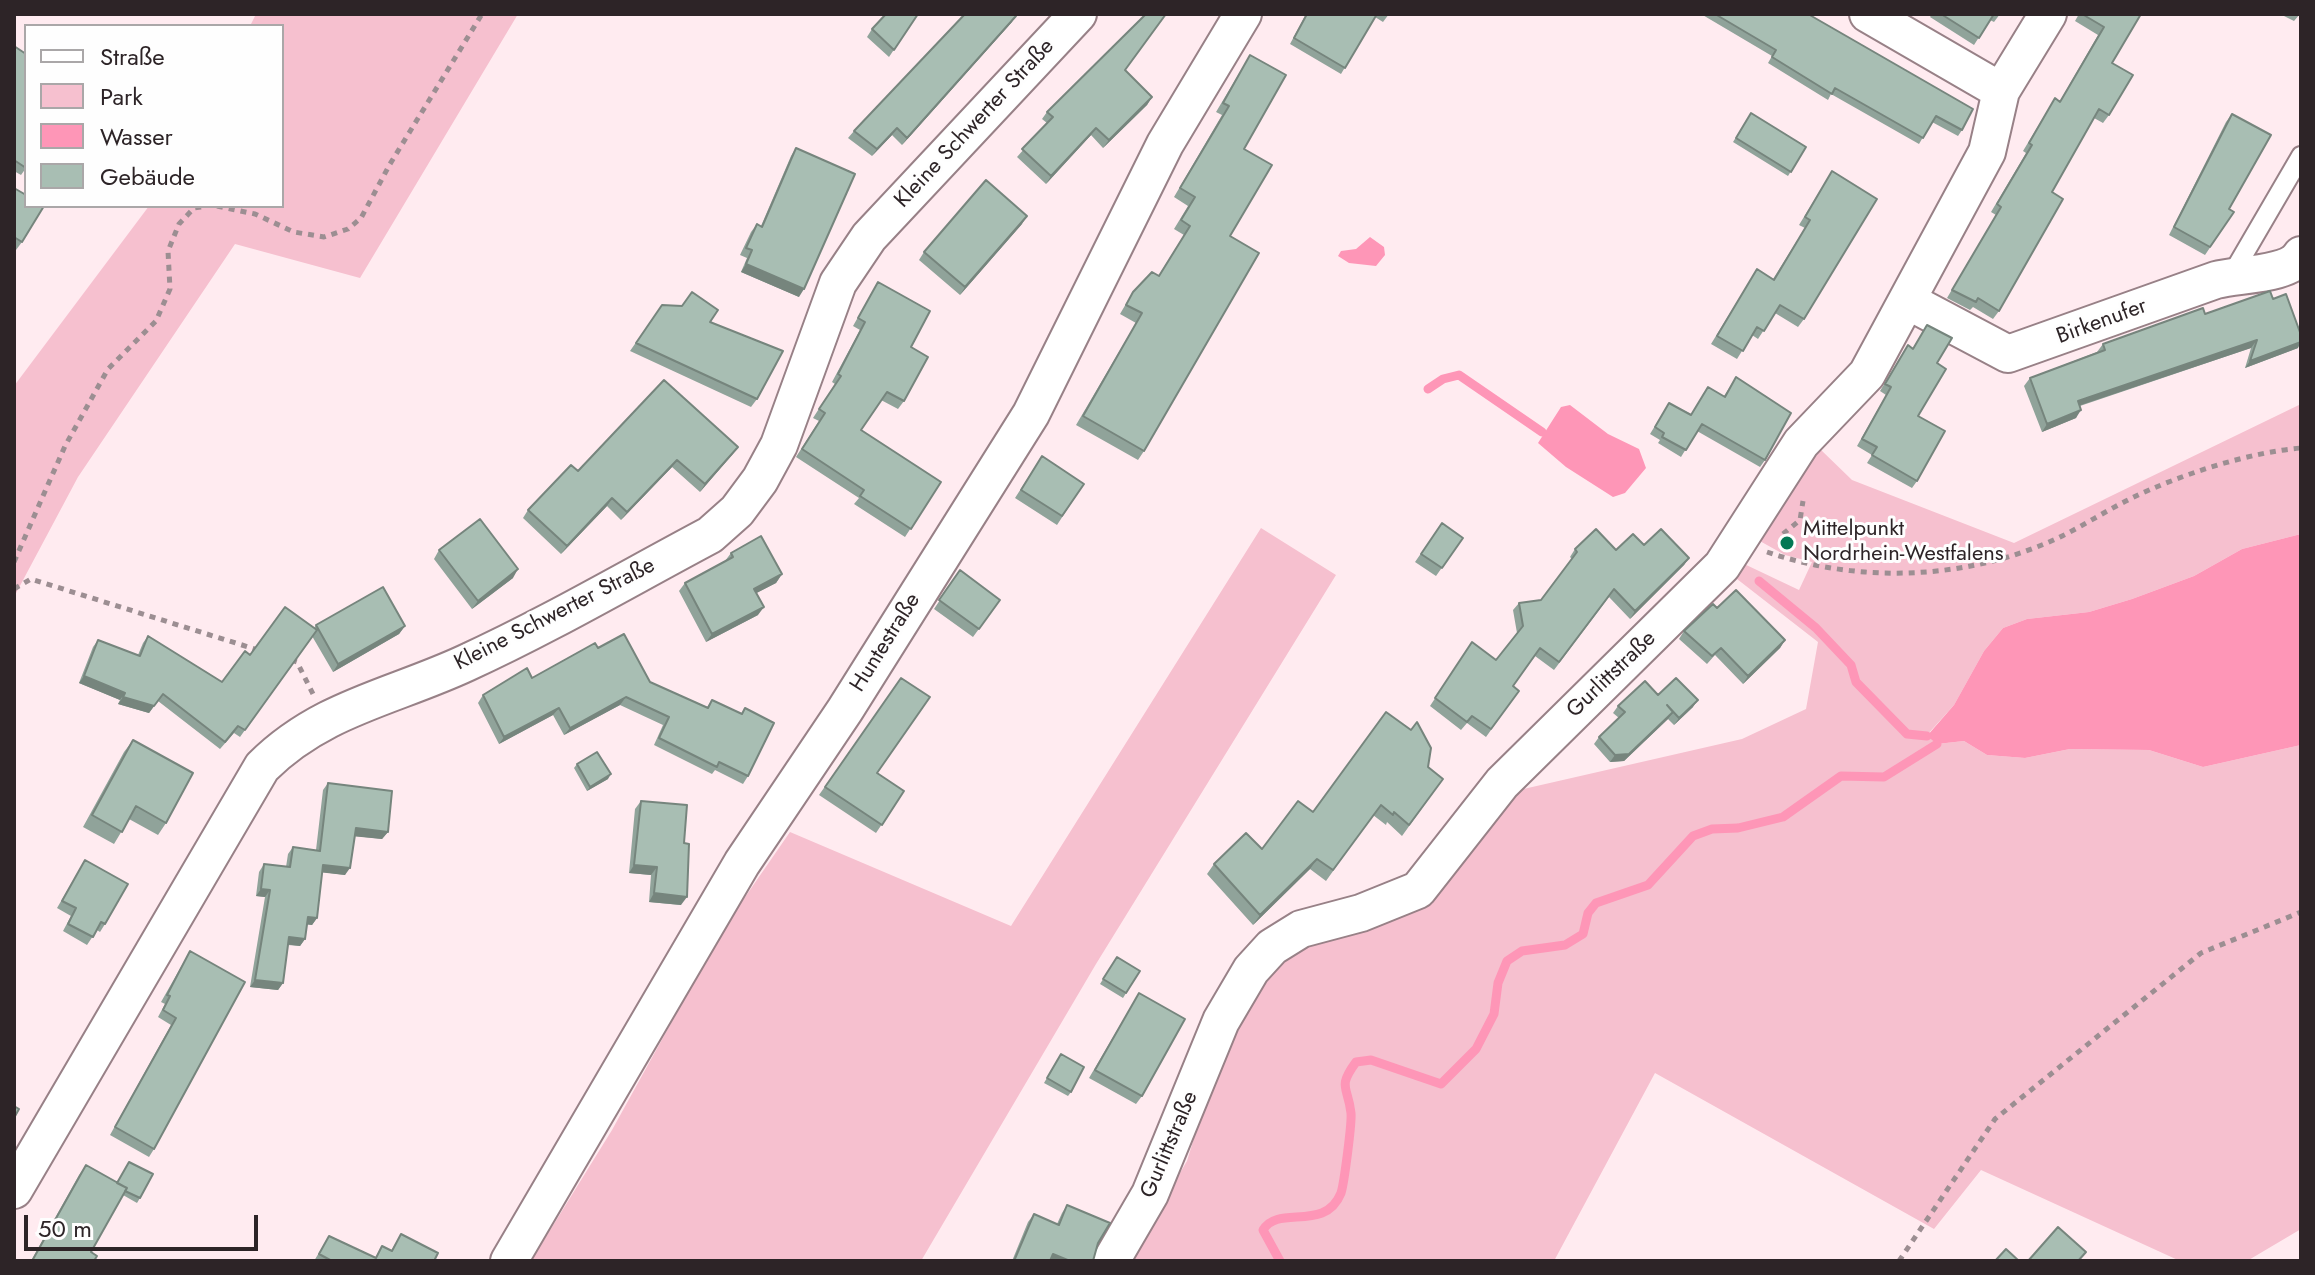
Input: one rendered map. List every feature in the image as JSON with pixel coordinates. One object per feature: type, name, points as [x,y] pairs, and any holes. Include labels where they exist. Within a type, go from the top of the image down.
[{"type":"street","name":"Huntestraße","points":[[509,1261],[742,863],[845,710],[1031,414],[1165,144],[1243,14]]},
{"type":"street","points":[[1868,14],[2001,91]]},
{"type":"street","name":"Gurlittstraße","points":[[1111,1261],[1150,1194],[1221,1021],[1251,970],[1272,947],[1301,929],[1361,913],[1418,890],[1502,783],[1701,588],[1738,543],[1801,443],[1867,374],[1987,152],[2001,91],[2048,14]]},
{"type":"street","name":"Kleine Schwerter Straße","points":[[14,1190],[262,767],[288,742],[325,720],[465,664],[710,535],[737,511],[760,480],[779,445],[838,283],[869,237],[1074,15]]},
{"type":"street","name":"Birkenufer","points":[[1908,301],[2008,354],[2231,276],[2282,270],[2297,262],[2301,255]]},
{"type":"lane","points":[[2231,276],[2301,156]]},
{"type":"path","points":[[226,208],[255,214],[294,232],[324,237],[348,229],[361,218],[390,164],[482,14]]},
{"type":"path","points":[[14,562],[65,446],[108,369],[156,321],[170,289],[168,251],[179,224],[194,208]]},
{"type":"path","points":[[1738,543],[1787,559],[1841,570],[1886,574],[1960,567],[2007,557],[2057,538],[2163,485],[2225,464],[2301,448]]},
{"type":"path","points":[[14,589],[31,579],[268,653]]},
{"type":"path","points":[[283,658],[297,662],[325,720]]},
{"type":"path","points":[[1899,1261],[1995,1119],[2201,953],[2301,912]]},
{"type":"green space","points":[[256,14],[518,14],[360,278],[235,244],[78,477],[14,597],[14,386],[148,208],[284,208],[284,24],[251,24]]},
{"type":"green space","points":[[2301,404],[2301,534],[2242,549],[2194,576],[2132,599],[2089,612],[2027,619],[2003,628],[1984,651],[1954,705],[1927,735],[1937,744],[1964,741],[1987,755],[2025,758],[2070,749],[2149,750],[2203,767],[2301,745],[2301,1229],[2247,1261],[2180,1261],[1981,1170],[1934,1229],[1655,1073],[1554,1261],[1128,1261],[1187,1161],[1229,1024],[1280,953],[1422,897],[1506,793],[1742,739],[1806,709],[1818,642],[1728,572],[1740,562],[1799,590],[1812,562],[1785,555],[1758,540],[1810,451],[1819,448],[1852,480],[2014,543]]},
{"type":"green space","points":[[1261,528],[1336,575],[1096,964],[921,1261],[531,1261],[612,1130],[723,929],[790,832],[1011,926]]},
{"type":"water","points":[[1370,237],[1384,247],[1385,255],[1376,266],[1349,263],[1338,256],[1341,251],[1356,249]]},
{"type":"water","points":[[1570,405],[1608,434],[1639,449],[1646,468],[1625,493],[1613,497],[1566,467],[1538,443],[1561,407]]},
{"type":"water","points":[[2301,534],[2301,745],[2203,767],[2149,750],[2070,749],[2025,758],[1987,755],[1964,741],[1937,744],[1927,736],[1954,705],[1984,651],[2003,628],[2027,619],[2089,612],[2132,599],[2194,576],[2242,549]]},
{"type":"building","points":[[886,14],[918,14],[894,50],[872,29]]},
{"type":"building","points":[[965,14],[1016,16],[907,138],[897,128],[877,149],[854,131]]},
{"type":"building","points":[[1146,14],[1166,14],[1125,70],[1152,97],[1109,140],[1096,128],[1051,176],[1022,149],[1053,117],[1047,112]]},
{"type":"building","points":[[1307,14],[1377,14],[1345,68],[1294,38]]},
{"type":"building","points":[[1715,14],[1808,14],[1973,109],[1962,130],[1936,116],[1923,138],[1835,88],[1832,94],[1772,57],[1776,50]]},
{"type":"building","points":[[1941,14],[1994,14],[1979,38]]},
{"type":"building","points":[[2082,14],[2141,14],[2112,63],[2133,75],[2109,115],[2099,109],[2052,192],[2063,199],[1999,311],[1978,298],[1976,302],[1952,290],[2001,207],[1997,204],[2055,98],[2060,102],[2104,27]]},
{"type":"building","points":[[14,46],[24,53],[24,167],[14,160]]},
{"type":"building","points":[[1250,55],[1286,75],[1244,149],[1272,165],[1230,236],[1259,253],[1144,451],[1083,416],[1142,313],[1126,305],[1133,292],[1152,272],[1159,276],[1190,226],[1181,220],[1195,197],[1180,188],[1229,106],[1223,103]]},
{"type":"building","points":[[1751,113],[1806,147],[1791,172],[1736,138]]},
{"type":"building","points":[[2232,114],[2271,135],[2229,209],[2234,212],[2210,247],[2174,227]]},
{"type":"building","points":[[796,148],[855,174],[804,289],[746,264],[752,250],[746,248],[757,224],[762,227]]},
{"type":"building","points":[[1832,171],[1877,199],[1804,319],[1780,305],[1764,331],[1757,327],[1743,351],[1717,336],[1757,269],[1774,280],[1810,220],[1805,217]]},
{"type":"building","points":[[986,180],[1027,216],[965,287],[924,252]]},
{"type":"building","points":[[14,188],[24,194],[24,208],[43,208],[22,242],[14,237]]},
{"type":"building","points":[[878,282],[930,311],[911,347],[928,357],[904,401],[887,392],[861,430],[941,482],[911,529],[860,496],[864,490],[802,449],[825,413],[819,409],[841,376],[838,374],[865,322],[858,318]]},
{"type":"building","points":[[2270,291],[2273,299],[2286,294],[2301,342],[2250,361],[2257,340],[2078,401],[2081,410],[2047,424],[2030,378],[2105,350],[2103,344],[2203,308],[2205,314]]},
{"type":"building","points":[[692,292],[718,310],[710,322],[783,351],[757,399],[636,343],[662,305],[682,306]]},
{"type":"building","points":[[1927,325],[1952,338],[1937,363],[1946,369],[1918,416],[1945,431],[1917,481],[1872,455],[1877,447],[1862,439],[1891,387],[1885,384],[1908,345],[1913,349]]},
{"type":"building","points":[[1736,377],[1791,413],[1765,460],[1702,424],[1686,450],[1662,437],[1664,433],[1655,427],[1669,403],[1691,415],[1708,387],[1725,397]]},
{"type":"building","points":[[664,380],[738,447],[705,484],[677,460],[627,512],[612,498],[567,546],[528,510],[571,465],[578,471]]},
{"type":"building","points":[[1042,456],[1084,484],[1062,516],[1021,490]]},
{"type":"building","points":[[480,519],[518,569],[478,601],[439,550]]},
{"type":"building","points":[[1442,523],[1463,538],[1442,568],[1421,554]]},
{"type":"building","points":[[1596,529],[1616,550],[1633,534],[1644,545],[1661,529],[1689,558],[1635,611],[1614,589],[1559,662],[1540,648],[1513,686],[1519,691],[1491,729],[1472,716],[1467,722],[1435,698],[1472,642],[1496,660],[1523,626],[1519,603],[1541,600],[1577,552],[1575,549]]},
{"type":"building","points":[[761,536],[782,574],[754,589],[764,607],[712,634],[685,583],[733,557],[731,553]]},
{"type":"building","points":[[960,570],[1000,600],[979,629],[939,600]]},
{"type":"building","points":[[383,587],[405,626],[338,664],[316,625]]},
{"type":"building","points":[[1736,590],[1785,640],[1748,676],[1721,648],[1712,656],[1684,631],[1713,604],[1717,608]]},
{"type":"building","points":[[285,607],[317,630],[245,730],[238,726],[225,742],[163,694],[154,706],[123,697],[125,693],[84,676],[98,640],[140,656],[148,636],[222,682],[245,651],[250,655]]},
{"type":"building","points":[[624,634],[650,682],[708,708],[712,700],[742,714],[745,708],[774,723],[748,776],[719,762],[717,767],[659,738],[669,717],[626,697],[570,728],[559,708],[504,737],[483,695],[527,668],[532,678],[595,643],[598,648]]},
{"type":"building","points":[[901,678],[930,697],[877,773],[904,791],[882,825],[825,787]]},
{"type":"building","points":[[1676,678],[1698,700],[1679,718],[1667,705],[1673,712],[1629,754],[1615,755],[1599,737],[1625,712],[1618,706],[1645,681],[1658,695]]},
{"type":"building","points":[[1386,712],[1411,730],[1417,722],[1431,748],[1428,767],[1443,779],[1409,825],[1381,805],[1333,870],[1317,859],[1260,915],[1214,864],[1246,833],[1262,849],[1298,801],[1313,812]]},
{"type":"building","points":[[133,740],[193,773],[166,823],[136,806],[122,832],[92,815]]},
{"type":"building","points":[[597,752],[611,774],[590,787],[577,764]]},
{"type":"building","points":[[328,783],[392,791],[388,832],[356,828],[350,868],[323,865],[317,918],[308,917],[305,939],[289,937],[283,983],[255,980],[270,890],[261,889],[264,864],[290,867],[293,847],[320,851]]},
{"type":"building","points":[[641,801],[687,805],[684,843],[689,844],[687,897],[654,893],[657,867],[634,865]]},
{"type":"building","points":[[85,860],[128,884],[105,924],[101,922],[93,937],[68,924],[76,908],[62,901]]},
{"type":"building","points":[[190,951],[245,982],[154,1149],[115,1127],[176,1018],[163,1010],[170,996],[167,995]]},
{"type":"building","points":[[1117,957],[1140,971],[1126,993],[1103,979]]},
{"type":"building","points":[[1139,993],[1185,1019],[1142,1096],[1095,1070]]},
{"type":"building","points":[[1061,1054],[1084,1067],[1071,1092],[1047,1078]]},
{"type":"building","points":[[129,1162],[153,1174],[140,1198],[117,1183]]},
{"type":"building","points":[[86,1165],[127,1188],[91,1252],[97,1256],[94,1261],[32,1261]]},
{"type":"building","points":[[1067,1205],[1110,1223],[1098,1243],[1093,1261],[1070,1261],[1053,1254],[1050,1261],[1014,1261],[1034,1214],[1059,1225]]},
{"type":"building","points":[[2058,1227],[2086,1252],[2078,1261],[2028,1261]]},
{"type":"building","points":[[401,1234],[438,1253],[434,1261],[332,1261],[319,1254],[329,1236],[376,1258],[382,1246],[392,1251]]},
{"type":"building","points":[[2006,1249],[2019,1261],[1995,1261]]},
{"type":"waterway","points":[[1428,389],[1443,379],[1459,375],[1542,432]]},
{"type":"waterway","points":[[1759,581],[1816,628],[1851,665],[1856,682],[1907,734],[1927,736]]},
{"type":"waterway","points":[[1280,1261],[1263,1230],[1279,1219],[1324,1212],[1334,1205],[1341,1193],[1351,1119],[1345,1082],[1356,1062],[1371,1060],[1441,1084],[1476,1049],[1494,1014],[1498,983],[1507,961],[1522,951],[1565,945],[1583,934],[1588,913],[1596,903],[1648,885],[1693,836],[1712,829],[1738,828],[1783,817],[1841,776],[1884,777],[1937,744]]},
{"type":"place","name":"Mittelpunkt Nordrhein-Westfalens","points":[[1787,543]]}]
